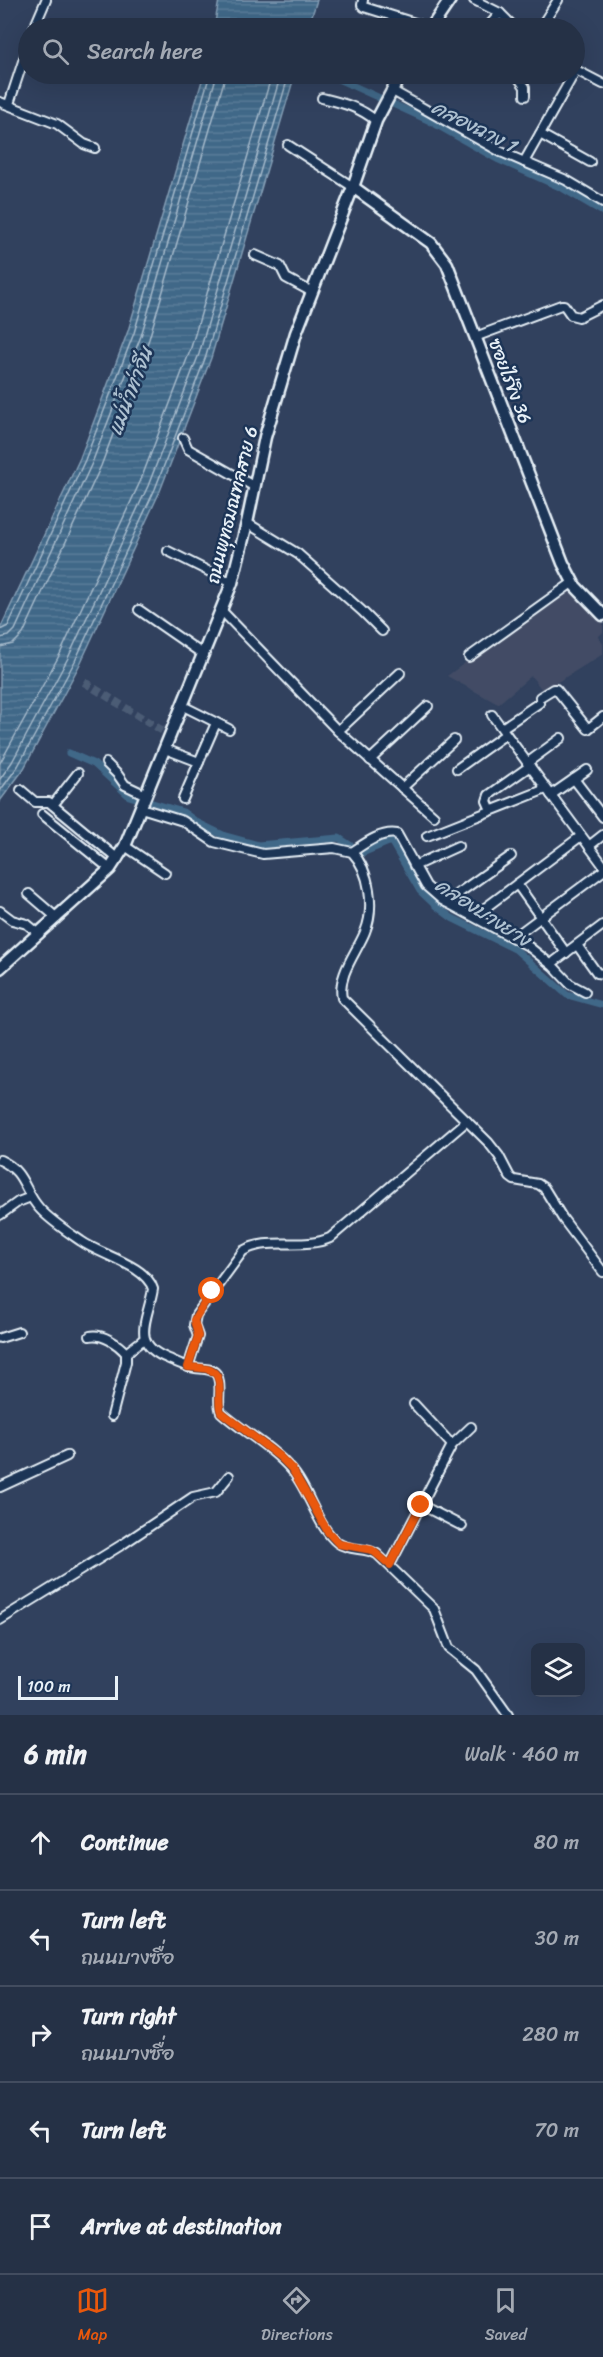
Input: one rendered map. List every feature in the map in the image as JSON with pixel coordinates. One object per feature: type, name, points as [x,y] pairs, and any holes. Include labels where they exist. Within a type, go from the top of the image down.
[{"type":"main road","points":[[437,18],[449,0]]},
{"type":"main road","name":"ถนนพุทธมณฑลสาย 6","points":[[0,968],[110,869],[118,859],[141,808],[232,583],[265,437],[283,371],[376,121],[395,84]]},
{"type":"main road","name":"ซอยไร่ขิง 36","points":[[353,187],[431,243],[447,264],[563,563],[572,582],[603,615]]},
{"type":"street","points":[[38,18],[46,0]]},
{"type":"street","points":[[363,0],[364,7],[399,18]]},
{"type":"street","points":[[474,0],[500,13],[505,18]]},
{"type":"street","points":[[546,18],[558,0]]},
{"type":"street","points":[[496,18],[500,13]]},
{"type":"street","points":[[585,75],[603,84]]},
{"type":"street","points":[[9,104],[18,77]]},
{"type":"street","points":[[523,84],[525,96]]},
{"type":"street","points":[[524,162],[567,84]]},
{"type":"street","points":[[391,91],[501,152],[566,180],[603,202]]},
{"type":"street","points":[[322,98],[353,106],[366,112],[376,121]]},
{"type":"street","points":[[0,102],[57,124],[84,144],[95,148]]},
{"type":"street","points":[[540,134],[590,162]]},
{"type":"street","points":[[288,145],[353,187]]},
{"type":"street","points":[[255,255],[280,266],[286,278],[312,292]]},
{"type":"street","points":[[475,336],[561,305],[564,305],[571,315],[579,317],[603,304]]},
{"type":"street","points":[[183,438],[188,449],[255,487]]},
{"type":"street","points":[[247,523],[298,554],[382,631]]},
{"type":"street","points":[[168,551],[232,583]]},
{"type":"street","points":[[469,657],[572,582]]},
{"type":"street","points":[[139,610],[204,655]]},
{"type":"street","points":[[221,610],[338,731],[434,816]]},
{"type":"street","points":[[338,731],[400,673]]},
{"type":"street","points":[[457,769],[556,689],[588,729],[603,717]]},
{"type":"street","points":[[370,760],[428,705]]},
{"type":"street","points":[[183,706],[229,729]]},
{"type":"street","points":[[492,715],[603,865]]},
{"type":"street","points":[[183,799],[216,723]]},
{"type":"street","points":[[491,810],[487,801],[489,795],[561,738]]},
{"type":"street","points":[[402,788],[454,740]]},
{"type":"street","points":[[165,749],[200,762]]},
{"type":"street","points":[[106,763],[124,785],[146,795]]},
{"type":"street","points":[[427,836],[491,810],[549,792],[587,770]]},
{"type":"street","points":[[53,805],[78,773]]},
{"type":"street","points":[[574,779],[603,817]]},
{"type":"street","points":[[21,790],[35,802],[46,801],[53,805],[118,859]]},
{"type":"street","points":[[141,808],[183,821],[214,842],[263,854],[334,848],[353,851],[387,834],[397,834],[426,886],[446,902],[528,946],[553,966],[570,984],[585,992]]},
{"type":"street","points":[[42,814],[110,869]]},
{"type":"street","points":[[589,846],[603,835]]},
{"type":"street","points":[[481,911],[581,836]]},
{"type":"street","points":[[124,846],[165,873]]},
{"type":"street","points":[[414,866],[458,846]]},
{"type":"street","points":[[353,851],[364,872],[368,886],[368,926],[346,972],[341,989],[342,998],[467,1121],[499,1156],[510,1177],[514,1180],[538,1184],[544,1188],[568,1226],[603,1272]]},
{"type":"street","points":[[446,902],[511,856]]},
{"type":"street","points":[[521,933],[603,871]]},
{"type":"street","points":[[517,884],[566,953]]},
{"type":"street","points":[[29,894],[57,918]]},
{"type":"street","points":[[0,911],[12,920],[27,924],[39,934]]},
{"type":"street","points":[[555,961],[603,926]]},
{"type":"street","points":[[577,945],[597,973],[603,974]]},
{"type":"street","points":[[188,1367],[198,1336],[194,1325],[196,1315],[243,1251],[254,1245],[308,1243],[330,1238],[467,1121]]},
{"type":"street","points":[[0,1161],[20,1174],[31,1197],[41,1210],[78,1240],[148,1278],[153,1289],[143,1340],[129,1351],[112,1416]]},
{"type":"street","points":[[0,1215],[18,1202],[31,1197]]},
{"type":"street","points":[[0,1338],[19,1332]]},
{"type":"street","points":[[90,1336],[93,1334],[109,1340],[129,1351]]},
{"type":"street","points":[[143,1340],[157,1355],[188,1367],[212,1371],[217,1375],[221,1412],[292,1469],[333,1539],[345,1547],[372,1550],[434,1609],[449,1648],[476,1670],[508,1715]]},
{"type":"street","points":[[414,1404],[452,1445]]},
{"type":"street","points":[[390,1565],[452,1445],[471,1427]]},
{"type":"street","points":[[0,1487],[67,1456]]},
{"type":"street","points":[[0,1620],[128,1541],[193,1497],[216,1492],[229,1476]]},
{"type":"street","points":[[421,1505],[462,1526]]},
{"type":"shaded area","points":[[570,587],[603,621],[603,632],[598,637],[603,644],[603,654],[543,691],[531,676],[498,704],[447,676]]},
{"type":"water","points":[[219,0],[317,0],[311,18],[216,18]]},
{"type":"water","name":"แม่น้ำท่าจีน","points":[[201,84],[292,84],[211,358],[160,491],[80,664],[23,770],[0,801],[0,629],[80,458],[128,331]]},
{"type":"waterway","name":"คลองฉาง 1","points":[[349,84],[428,120],[497,159],[562,188],[603,212]]},
{"type":"waterway","name":"คลองบางยาง","points":[[69,753],[94,764],[129,796],[183,812],[198,823],[225,836],[258,845],[339,838],[362,853],[391,841],[420,891],[436,906],[452,918],[515,949],[567,995],[603,1005]]},
{"type":"tunnel","points":[[84,682],[171,736]]},
{"type":"route","points":[[212,1291],[194,1320],[198,1336],[188,1367],[212,1371],[217,1375],[221,1412],[280,1457],[292,1469],[333,1539],[345,1547],[372,1550],[390,1565],[421,1505]]}]
